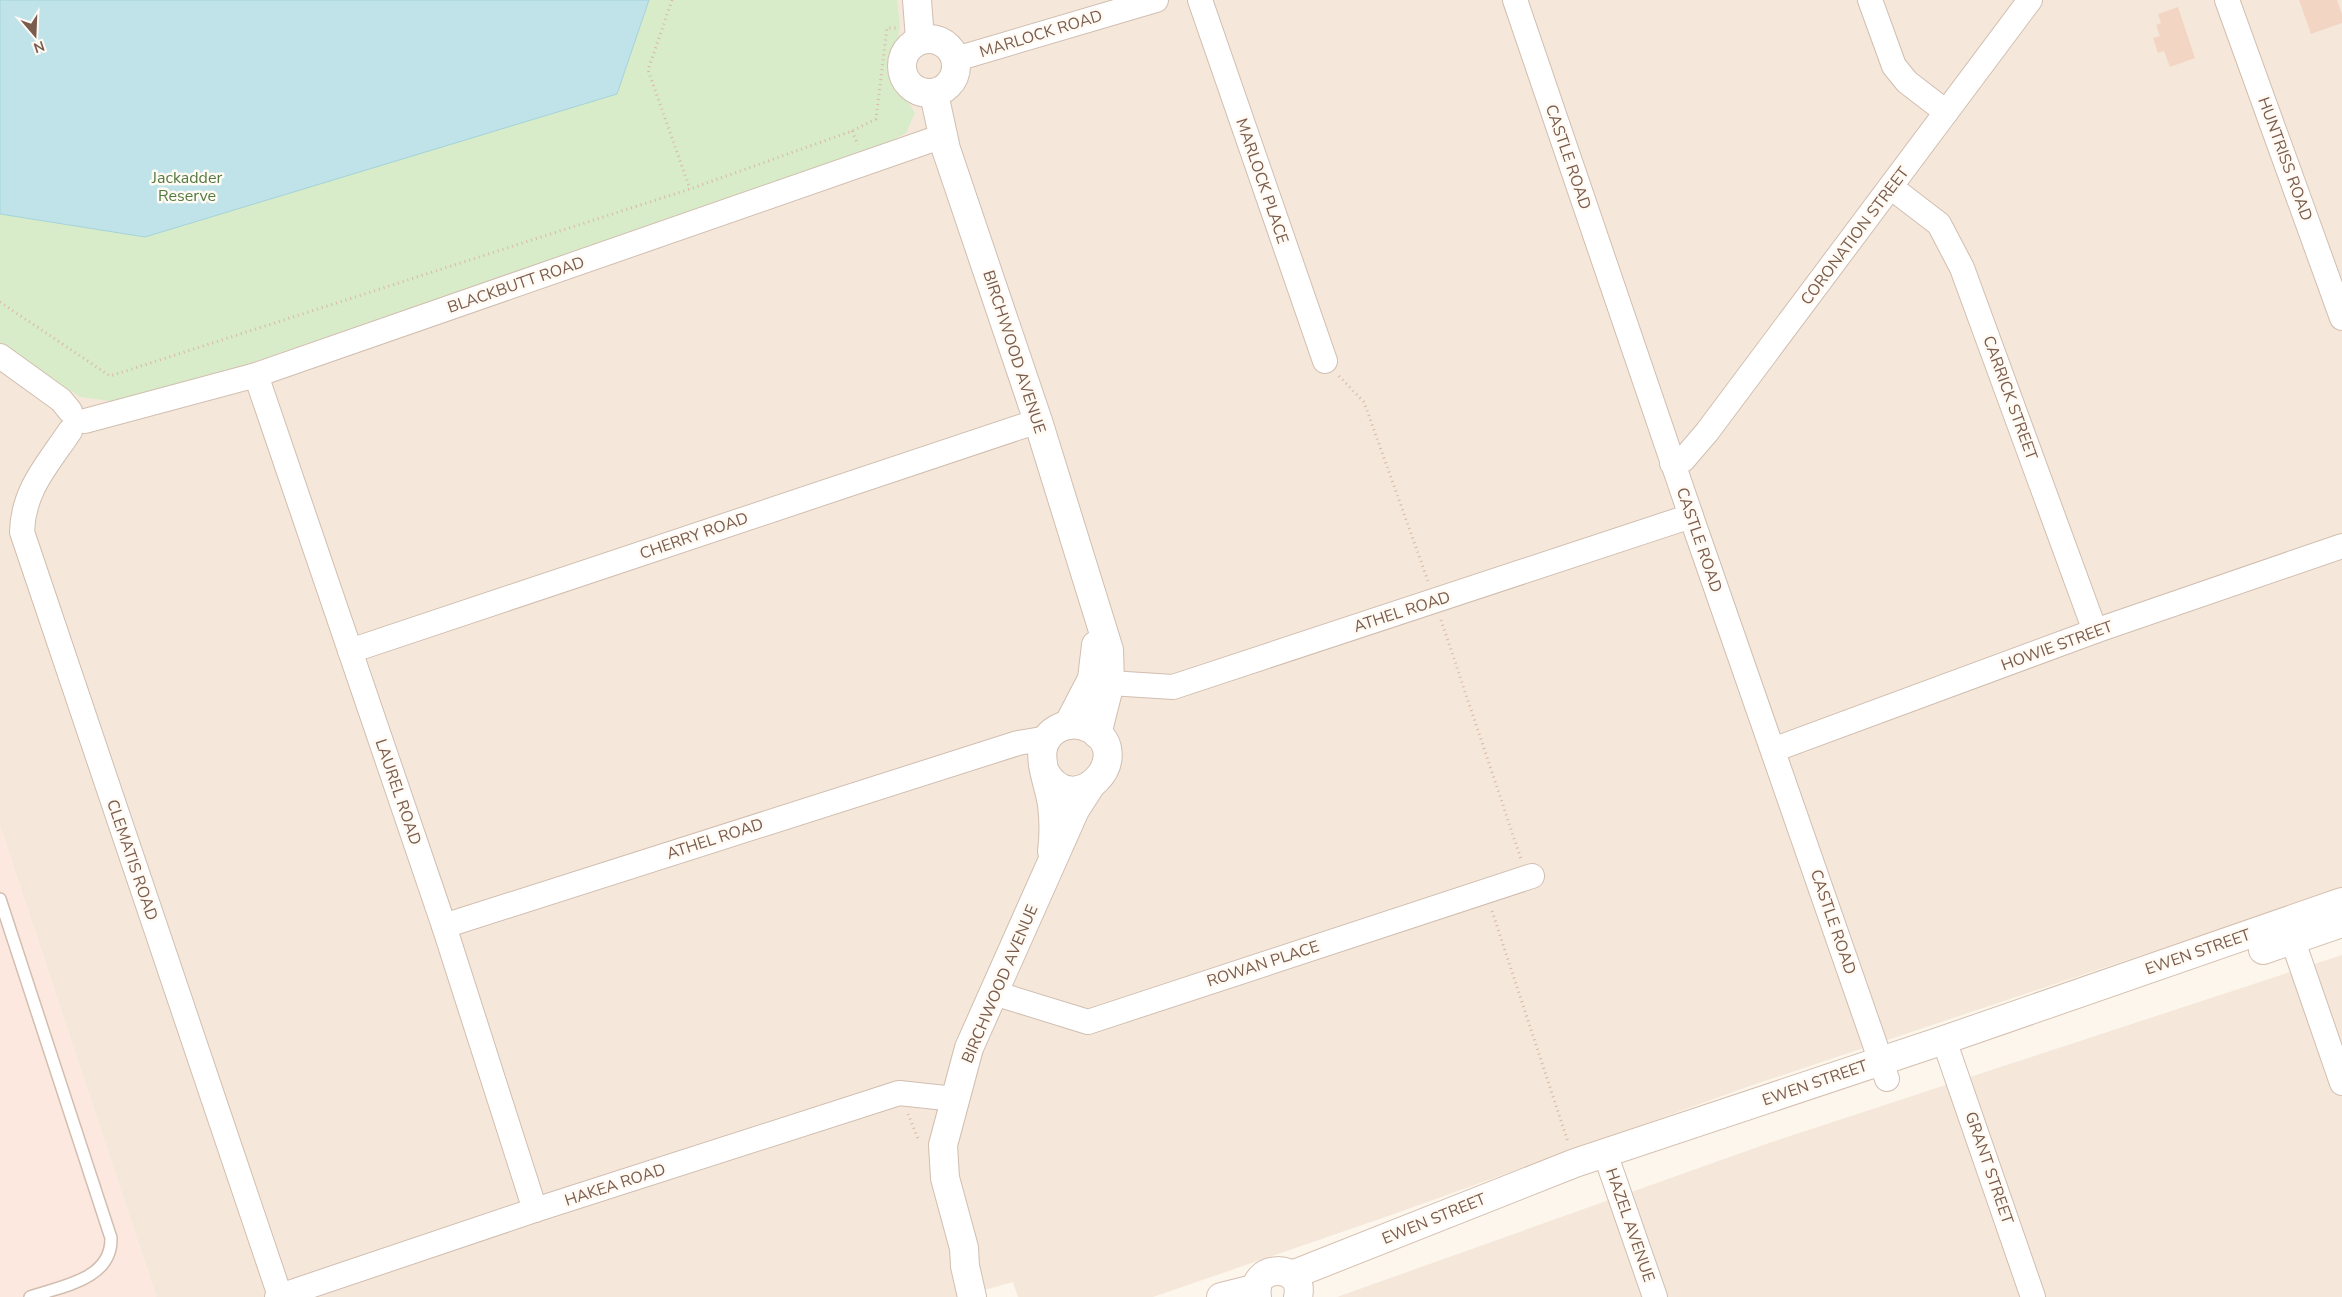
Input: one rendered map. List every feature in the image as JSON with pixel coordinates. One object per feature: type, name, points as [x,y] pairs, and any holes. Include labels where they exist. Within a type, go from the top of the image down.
[{"type":"street","points":[[917,0],[920,33],[903,54],[901,69],[907,84],[919,92],[934,94],[949,85],[955,74],[956,60],[946,44],[920,33]]},
{"type":"street","name":"MARLOCK ROAD","points":[[956,60],[1156,0]]},
{"type":"street","name":"MARLOCK PLACE","points":[[1200,0],[1325,361]]},
{"type":"street","name":"CASTLE ROAD","points":[[1515,0],[1690,516],[1774,750],[1884,1070]]},
{"type":"street","points":[[1870,0],[1894,66],[1907,82],[1946,112]]},
{"type":"street","name":"CORONATION STREET","points":[[1672,463],[1683,460],[1707,432],[1892,188],[2030,0]]},
{"type":"street","name":"HUNTRISS ROAD","points":[[2227,0],[2342,318]]},
{"type":"street","name":"BIRCHWOOD AVENUE","points":[[934,94],[943,136],[1038,421],[1109,650],[1110,683],[1097,734],[1104,743],[1107,760],[1100,777],[1092,785],[1076,810],[969,1048],[943,1145],[944,1170],[964,1248],[965,1266],[972,1297]]},
{"type":"street","name":"BLACKBUTT ROAD","points":[[75,421],[256,375],[943,136]]},
{"type":"street","name":"CARRICK STREET","points":[[1892,188],[1939,224],[1962,268],[2095,632]]},
{"type":"street","points":[[0,356],[61,400],[75,421]]},
{"type":"street","name":"LAUREL ROAD","points":[[256,375],[444,926],[535,1210]]},
{"type":"street","name":"CLEMATIS ROAD","points":[[75,421],[28,495],[22,512],[22,532],[279,1296]]},
{"type":"street","name":"CHERRY ROAD","points":[[350,651],[1038,421]]},
{"type":"street","name":"ATHEL ROAD","points":[[1110,683],[1173,687],[1690,516]]},
{"type":"street","name":"HOWIE STREET","points":[[1774,750],[2095,632],[2342,546]]},
{"type":"street","name":"BIRCHWOOD AVENUE","points":[[1050,868],[1054,829],[1052,805],[1044,769],[1042,748],[1058,731],[1092,679],[1096,611]]},
{"type":"street","points":[[1058,731],[1085,726],[1097,734]]},
{"type":"street","name":"ATHEL ROAD","points":[[444,926],[986,752],[1058,731]]},
{"type":"street","name":"ATHEL ROAD","points":[[986,752],[1025,758],[1044,769]]},
{"type":"street","points":[[1044,769],[1052,782],[1062,788],[1080,789],[1092,785]]},
{"type":"street","name":"ROWAN PLACE","points":[[994,993],[1088,1022],[1532,876]]},
{"type":"street","name":"EWEN STREET","points":[[1296,1287],[1608,1161],[1884,1070],[2289,931],[2342,902]]},
{"type":"street","name":"EWEN STREET","points":[[2289,931],[2342,923]]},
{"type":"street","points":[[2289,931],[2342,1082]]},
{"type":"street","name":"GRANT STREET","points":[[1947,1047],[2033,1297]]},
{"type":"street","name":"HAKEA ROAD","points":[[279,1296],[535,1210],[899,1093],[956,1098]]},
{"type":"street","name":"EWEN STREET","points":[[1296,1287],[1575,1163],[1608,1161]]},
{"type":"street","name":"HAZEL AVENUE","points":[[1608,1161],[1655,1297]]},
{"type":"street","name":"BIRCHWOOD AVENUE","points":[[964,1248],[978,1265],[990,1297]]},
{"type":"street","points":[[1221,1297],[1257,1292],[1258,1281],[1268,1272],[1280,1270],[1296,1287]]},
{"type":"lane","points":[[0,899],[112,1238],[109,1254],[96,1272],[30,1297]]},
{"type":"path","points":[[672,0],[648,70],[690,189]]},
{"type":"path","points":[[0,302],[110,376],[690,189],[852,132],[876,119],[887,28],[920,33]]},
{"type":"path","points":[[1486,891],[1575,1163]]},
{"type":"shaded area","points":[[0,0],[2342,0],[2342,888],[1750,1086],[1397,1213],[1153,1297],[1018,1297],[1013,1282],[959,1297],[156,1297],[0,826]]},
{"type":"shaded area","points":[[0,826],[156,1297],[0,1297]]},
{"type":"shaded area","points":[[2342,955],[2342,1297],[1337,1297],[1769,1143]]},
{"type":"green space","name":"Jackadder Reserve","points":[[0,0],[897,0],[900,26],[892,76],[915,113],[906,133],[846,165],[447,295],[133,404],[80,397],[0,342]]},
{"type":"water","points":[[0,0],[649,0],[617,94],[145,237],[0,214]]},
{"type":"building","points":[[2299,0],[2337,0],[2342,14],[2342,23],[2311,34]]},
{"type":"building","points":[[2178,7],[2195,58],[2170,67],[2164,51],[2158,53],[2153,38],[2160,36],[2156,25],[2161,23],[2158,14]]}]
